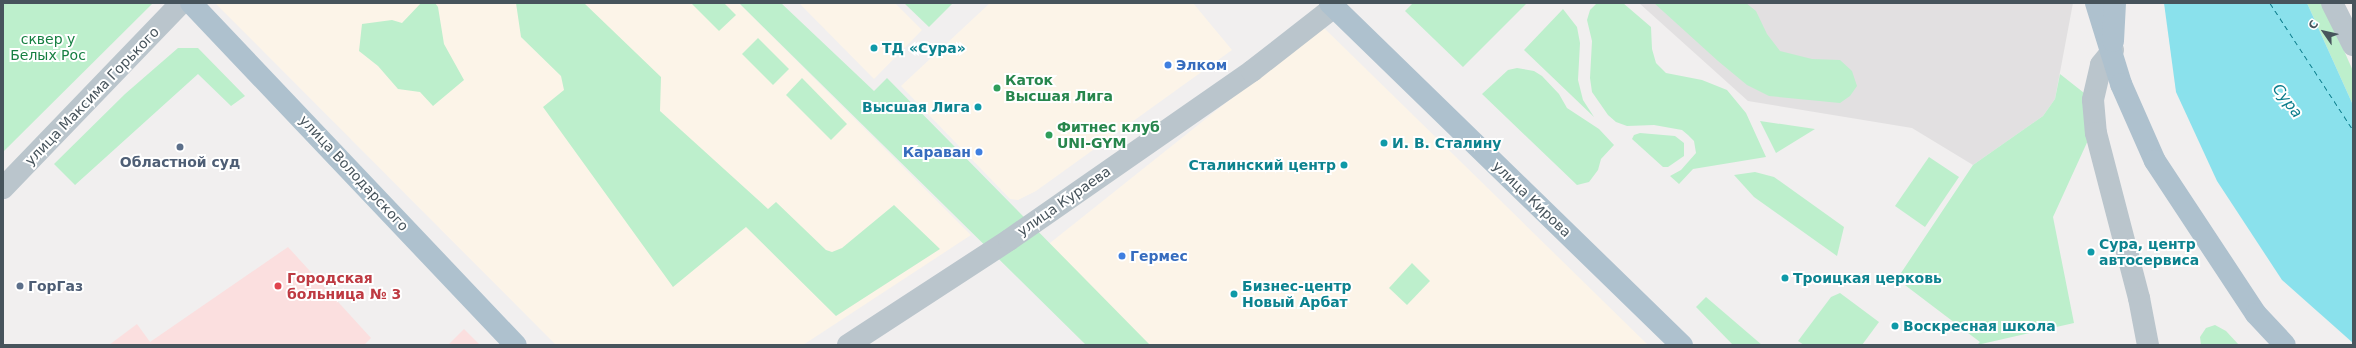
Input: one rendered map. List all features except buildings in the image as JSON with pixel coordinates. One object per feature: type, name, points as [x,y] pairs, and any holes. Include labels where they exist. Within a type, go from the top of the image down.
[{"type":"main road","name":"улица Володарского","points":[[191,3],[516,345]]},
{"type":"main road","points":[[2096,3],[2113,50],[2121,84],[2155,161],[2256,314],[2285,345]]},
{"type":"main road","points":[[2113,50],[2115,3]]},
{"type":"main road","name":"улица Кирова","points":[[1336,4],[1682,345]]},
{"type":"street","name":"улица Максима Горького","points":[[3,188],[181,3]]},
{"type":"street","points":[[2332,3],[2353,45]]},
{"type":"street","name":"улица Кураева","points":[[848,345],[1010,240],[1252,71],[1336,4]]},
{"type":"street","points":[[2113,50],[2101,66],[2093,100],[2096,133],[2139,298],[2148,345]]},
{"type":"shaded area","points":[[215,3],[739,3],[971,235],[803,345],[556,345]]},
{"type":"shaded area","name":"ТД «Сура»","points":[[799,3],[895,3],[922,30],[874,79]]},
{"type":"shaded area","points":[[990,3],[1193,3],[1232,50],[1036,191],[1018,200],[1010,199],[901,86]]},
{"type":"shaded area","points":[[1639,3],[2073,3],[2055,99],[2043,116],[1973,165],[1912,128],[1748,101]]},
{"type":"shaded area","points":[[1322,26],[1648,345],[1146,345],[1045,247]]},
{"type":"shaded area","name":"Городская больница № 3","points":[[288,247],[371,338],[364,345],[109,345],[137,324],[150,342]]},
{"type":"shaded area","points":[[464,329],[480,345],[448,345]]},
{"type":"green space","name":"сквер у Белых Рос","points":[[3,3],[153,3],[3,152]]},
{"type":"green space","points":[[421,3],[435,3],[438,7],[444,44],[464,80],[433,106],[420,92],[398,89],[378,66],[359,51],[362,24],[392,20],[402,23]]},
{"type":"green space","points":[[516,3],[584,3],[661,77],[660,111],[768,209],[776,202],[826,250],[832,252],[842,248],[894,205],[940,249],[836,316],[746,227],[673,287],[543,107],[564,90],[561,76],[521,37]]},
{"type":"green space","points":[[691,3],[724,3],[736,15],[719,31]]},
{"type":"green space","points":[[739,3],[781,3],[874,91],[887,78],[1150,345],[1086,345]]},
{"type":"green space","points":[[904,3],[953,3],[929,27]]},
{"type":"green space","points":[[1413,3],[1527,3],[1463,67],[1405,11]]},
{"type":"green space","points":[[1597,3],[1623,3],[1651,27],[1652,49],[1656,63],[1666,73],[1702,80],[1727,90],[1746,113],[1766,157],[1693,169],[1679,184],[1670,176],[1681,170],[1696,153],[1694,141],[1682,130],[1654,125],[1627,126],[1616,122],[1608,115],[1592,92],[1590,78],[1592,41],[1587,20],[1590,10]]},
{"type":"green space","points":[[1654,3],[1746,3],[1756,11],[1767,34],[1780,51],[1812,59],[1840,60],[1852,71],[1857,86],[1850,96],[1840,103],[1769,96],[1747,85]]},
{"type":"green space","points":[[2307,3],[2323,3],[2353,71],[2353,105]]},
{"type":"green space","points":[[1563,9],[1577,27],[1580,43],[1578,80],[1583,100],[1594,117],[1524,50]]},
{"type":"green space","points":[[758,38],[789,69],[773,85],[742,54]]},
{"type":"green space","points":[[178,48],[198,48],[245,96],[231,106],[198,74],[75,185],[54,164],[125,94]]},
{"type":"green space","points":[[1517,68],[1534,71],[1542,76],[1559,94],[1567,108],[1599,129],[1614,145],[1601,159],[1598,170],[1589,182],[1577,185],[1482,94],[1508,70]]},
{"type":"green space","points":[[2060,74],[2093,100],[2095,125],[2053,217],[2074,323],[1977,345],[1980,342],[1897,279],[1973,165],[2043,116],[2055,99]]},
{"type":"green space","points":[[802,78],[847,124],[831,140],[786,95]]},
{"type":"green space","points":[[1760,121],[1815,129],[1776,153]]},
{"type":"green space","points":[[1640,133],[1675,136],[1684,143],[1684,156],[1668,167],[1663,167],[1632,139],[1634,135]]},
{"type":"green space","points":[[1929,157],[1959,177],[1925,227],[1895,206]]},
{"type":"green space","points":[[1755,172],[1774,177],[1844,227],[1837,256],[1754,197],[1734,175]]},
{"type":"green space","points":[[1412,263],[1430,281],[1407,305],[1389,288]]},
{"type":"green space","points":[[1840,293],[1879,322],[1862,345],[1804,345],[1798,341],[1831,297]]},
{"type":"green space","points":[[1706,297],[1762,345],[1733,345],[1696,307]]},
{"type":"green space","points":[[2215,325],[2226,331],[2239,345],[2201,345],[2200,337],[2206,328]]},
{"type":"water","name":"Сура","points":[[2164,3],[2307,3],[2353,105],[2353,343],[2282,280],[2217,181],[2176,92]]},
{"type":"ferry route","points":[[2270,3],[2353,130]]},
{"type":"place","name":"ТД «Сура»","points":[[874,48]]},
{"type":"place","name":"Элком","points":[[1168,65]]},
{"type":"place","name":"Каток Высшая Лига","points":[[997,88]]},
{"type":"place","name":"Высшая Лига","points":[[978,107]]},
{"type":"place","name":"Фитнес клуб UNI-GYM","points":[[1049,135]]},
{"type":"place","name":"И. В. Сталину","points":[[1384,143]]},
{"type":"place","name":"Областной суд","points":[[180,147]]},
{"type":"place","name":"Караван","points":[[979,152]]},
{"type":"place","name":"Сталинский центр","points":[[1344,165]]},
{"type":"place","name":"Сура, центр автосервиса","points":[[2091,252]]},
{"type":"place","name":"Гермес","points":[[1122,256]]},
{"type":"place","name":"Троицкая церковь","points":[[1785,278]]},
{"type":"place","name":"ГорГаз","points":[[20,286]]},
{"type":"place","name":"Городская больница № 3","points":[[278,286]]},
{"type":"place","name":"Бизнес-центр Новый Арбат","points":[[1234,294]]},
{"type":"place","name":"Воскресная школа","points":[[1895,326]]}]
